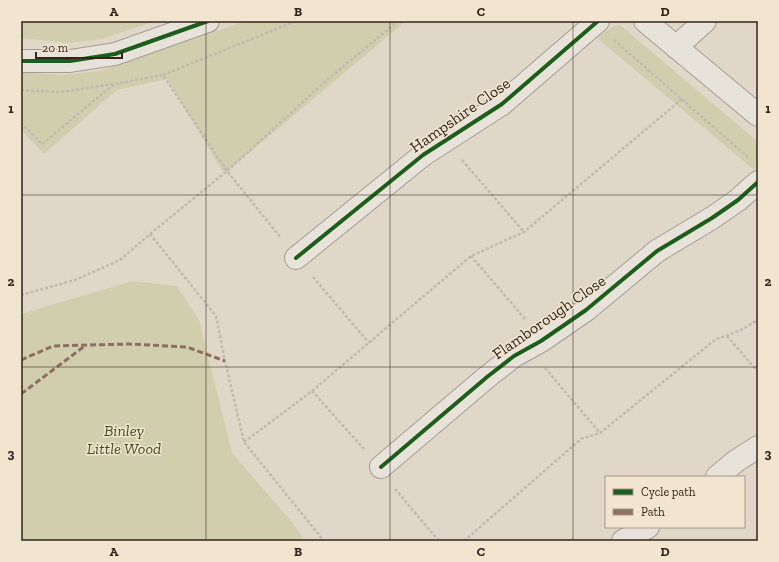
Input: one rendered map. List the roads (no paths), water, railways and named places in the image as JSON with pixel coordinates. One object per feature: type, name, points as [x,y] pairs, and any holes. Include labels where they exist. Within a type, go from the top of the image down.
[{"type":"street","points":[[21,61],[70,61],[115,54],[208,21]]},
{"type":"street","points":[[645,21],[758,115]]},
{"type":"street","points":[[676,47],[705,21]]},
{"type":"street","name":"Hampshire Close","points":[[296,258],[423,155],[502,104],[596,22]]},
{"type":"street","name":"Flamborough Close","points":[[380,467],[514,356],[541,341],[586,310],[657,251],[712,218],[738,200],[758,182]]},
{"type":"street","points":[[718,476],[736,461],[758,447]]},
{"type":"street","points":[[623,541],[646,528]]},
{"type":"park label","name":"Binley Little Wood","points":[[124,439]]}]
